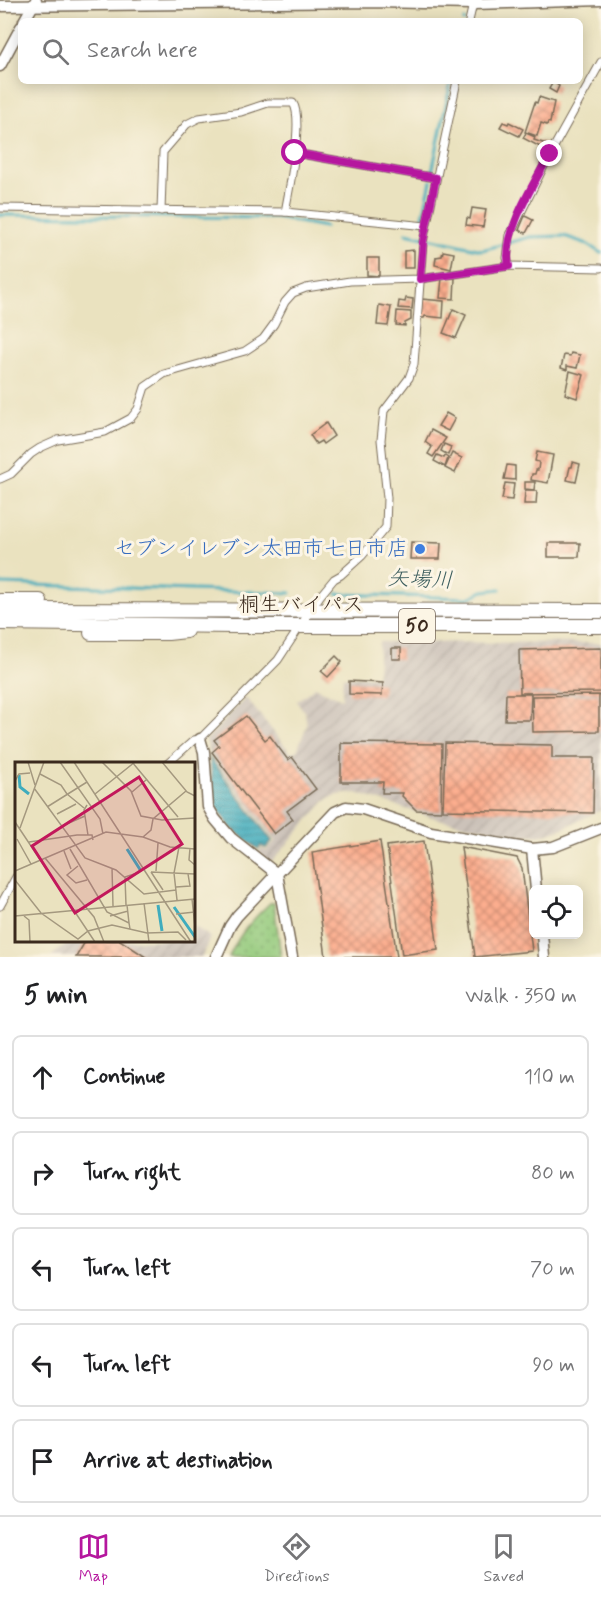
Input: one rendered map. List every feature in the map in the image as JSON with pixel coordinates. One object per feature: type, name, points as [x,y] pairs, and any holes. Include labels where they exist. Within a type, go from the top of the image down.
[{"type":"highway","name":"50","points":[[0,601],[177,602],[215,609]]},
{"type":"highway","name":"桐生バイパス","points":[[0,610],[601,610]]},
{"type":"highway","name":"桐生バイパス","points":[[0,623],[232,626],[601,626]]},
{"type":"highway","name":"50","points":[[0,632],[168,633],[232,626]]},
{"type":"street","points":[[0,6],[34,3],[473,4],[601,0]]},
{"type":"street","points":[[26,18],[34,3]]},
{"type":"street","points":[[470,18],[473,4]]},
{"type":"street","points":[[0,66],[18,33]]},
{"type":"street","points":[[509,266],[510,235],[550,154],[601,62]]},
{"type":"street","points":[[169,762],[194,740],[200,739],[278,660],[309,610],[334,579],[368,550],[386,527],[387,498],[381,440],[384,411],[409,378],[414,364],[423,242],[456,84]]},
{"type":"street","points":[[161,211],[163,152],[187,124],[199,118],[241,112],[268,103],[293,103],[296,111],[295,153],[285,212]]},
{"type":"street","points":[[295,153],[436,178]]},
{"type":"street","points":[[0,208],[285,212],[426,229]]},
{"type":"street","points":[[0,479],[11,474],[40,448],[58,440],[105,432],[131,418],[138,408],[145,387],[164,374],[252,347],[263,339],[293,293],[306,288],[324,284],[420,279],[509,266],[601,268]]},
{"type":"street","points":[[200,739],[204,752],[208,807],[231,838],[277,874],[292,957]]},
{"type":"street","points":[[216,957],[230,926],[334,812],[346,807],[363,809],[430,832],[532,849],[554,847],[601,828]]},
{"type":"street","points":[[532,849],[536,885]]},
{"type":"street","points":[[0,906],[15,879]]},
{"type":"street","points":[[542,939],[544,957]]},
{"type":"shaded area","points":[[379,642],[601,643],[601,810],[543,835],[517,835],[438,819],[356,793],[336,795],[325,801],[271,863],[258,853],[262,848],[266,851],[275,841],[210,755],[206,740],[246,698],[290,752],[297,751],[307,725],[305,713],[297,701],[315,687],[342,699],[343,677],[377,676]]},
{"type":"shaded area","points":[[195,927],[210,937],[202,957],[50,957],[70,942],[195,942]]},
{"type":"green space","points":[[270,903],[274,903],[281,957],[229,957],[246,928]]},
{"type":"water","points":[[210,758],[272,841],[266,848],[261,846],[258,849],[231,828],[214,804]]},
{"type":"building","points":[[552,84],[559,86],[556,93],[549,89]]},
{"type":"building","points":[[539,97],[554,102],[550,123],[548,122],[547,125],[541,123],[537,136],[525,132],[535,102],[537,103]]},
{"type":"building","points":[[503,122],[508,124],[509,122],[523,129],[519,136],[500,127]]},
{"type":"building","points":[[526,133],[535,137],[534,140],[546,144],[544,149],[523,138]]},
{"type":"building","points":[[472,208],[486,210],[483,227],[466,225]]},
{"type":"building","points":[[525,216],[533,220],[526,233],[519,230]]},
{"type":"building","points":[[414,250],[414,268],[404,268],[404,251]]},
{"type":"building","points":[[443,251],[454,253],[451,269],[435,265],[436,257],[442,256]]},
{"type":"building","points":[[367,258],[379,258],[379,276],[367,275]]},
{"type":"building","points":[[442,278],[455,278],[454,299],[440,298]]},
{"type":"building","points":[[406,298],[413,299],[412,309],[398,308],[399,301],[405,302]]},
{"type":"building","points":[[421,299],[444,301],[443,318],[425,316],[417,318]]},
{"type":"building","points":[[379,305],[391,307],[388,326],[377,325]]},
{"type":"building","points":[[453,309],[466,315],[456,338],[443,333]]},
{"type":"building","points":[[397,311],[411,312],[411,320],[405,323],[405,326],[396,325]]},
{"type":"building","points":[[571,353],[580,355],[577,368],[567,366],[567,370],[561,368],[564,355],[570,356]]},
{"type":"building","points":[[570,371],[584,375],[577,398],[565,394]]},
{"type":"building","points":[[446,413],[455,418],[448,431],[438,426]]},
{"type":"building","points":[[326,423],[334,436],[323,444],[321,441],[316,444],[310,435]]},
{"type":"building","points":[[431,430],[446,438],[433,457],[428,454],[432,447],[425,442]]},
{"type":"building","points":[[444,444],[451,447],[448,455],[441,451]]},
{"type":"building","points":[[537,452],[553,455],[548,483],[531,480],[532,474],[538,470],[539,462],[535,461]]},
{"type":"building","points":[[452,453],[462,458],[455,473],[445,468]]},
{"type":"building","points":[[437,455],[448,458],[445,467],[434,461]]},
{"type":"building","points":[[573,462],[580,464],[576,482],[567,480]]},
{"type":"building","points":[[507,465],[515,466],[515,480],[504,479]]},
{"type":"building","points":[[525,482],[535,482],[534,490],[525,489]]},
{"type":"building","points":[[505,483],[514,484],[512,500],[502,499]]},
{"type":"building","points":[[525,491],[537,491],[536,504],[524,504]]},
{"type":"building","points":[[411,542],[441,543],[440,559],[410,559]]},
{"type":"building","points":[[548,543],[580,543],[579,557],[548,557]]},
{"type":"building","points":[[392,648],[401,648],[401,659],[392,659]]},
{"type":"building","points":[[601,648],[601,692],[520,693],[519,650]]},
{"type":"building","points":[[336,656],[342,662],[328,677],[321,671]]},
{"type":"building","points":[[349,681],[383,683],[382,695],[349,694]]},
{"type":"building","points":[[506,694],[531,694],[530,720],[505,720]]},
{"type":"building","points":[[599,695],[599,731],[533,732],[532,696]]},
{"type":"building","points":[[246,716],[265,740],[270,736],[288,760],[292,757],[316,789],[287,811],[293,819],[274,834],[212,752],[219,746],[214,740]]},
{"type":"building","points":[[341,743],[442,744],[441,811],[416,810],[402,796],[403,793],[382,793],[383,782],[341,782]]},
{"type":"building","points":[[445,743],[552,745],[552,758],[594,758],[593,813],[443,810]]},
{"type":"building","points":[[380,841],[397,957],[326,957],[312,852]]},
{"type":"building","points":[[424,841],[438,950],[402,955],[387,846]]},
{"type":"building","points":[[461,847],[517,858],[522,868],[532,951],[475,957]]},
{"type":"building","points":[[85,942],[123,942],[146,957],[76,957]]},
{"type":"waterway","points":[[432,172],[450,84]]},
{"type":"waterway","points":[[422,221],[431,181]]},
{"type":"waterway","points":[[0,215],[276,218],[325,227]]},
{"type":"waterway","points":[[406,233],[482,250],[530,237],[564,236],[585,243],[601,253]]},
{"type":"waterway","name":"矢場川","points":[[0,584],[291,593]]},
{"type":"waterway","name":"矢場川","points":[[337,594],[469,598],[483,591],[500,589]]},
{"type":"place","name":"セブンイレブン太田市七日市店","points":[[420,549]]},
{"type":"route","points":[[295,153],[436,178],[423,242],[420,279],[509,266],[507,258],[510,235],[550,154]]}]
